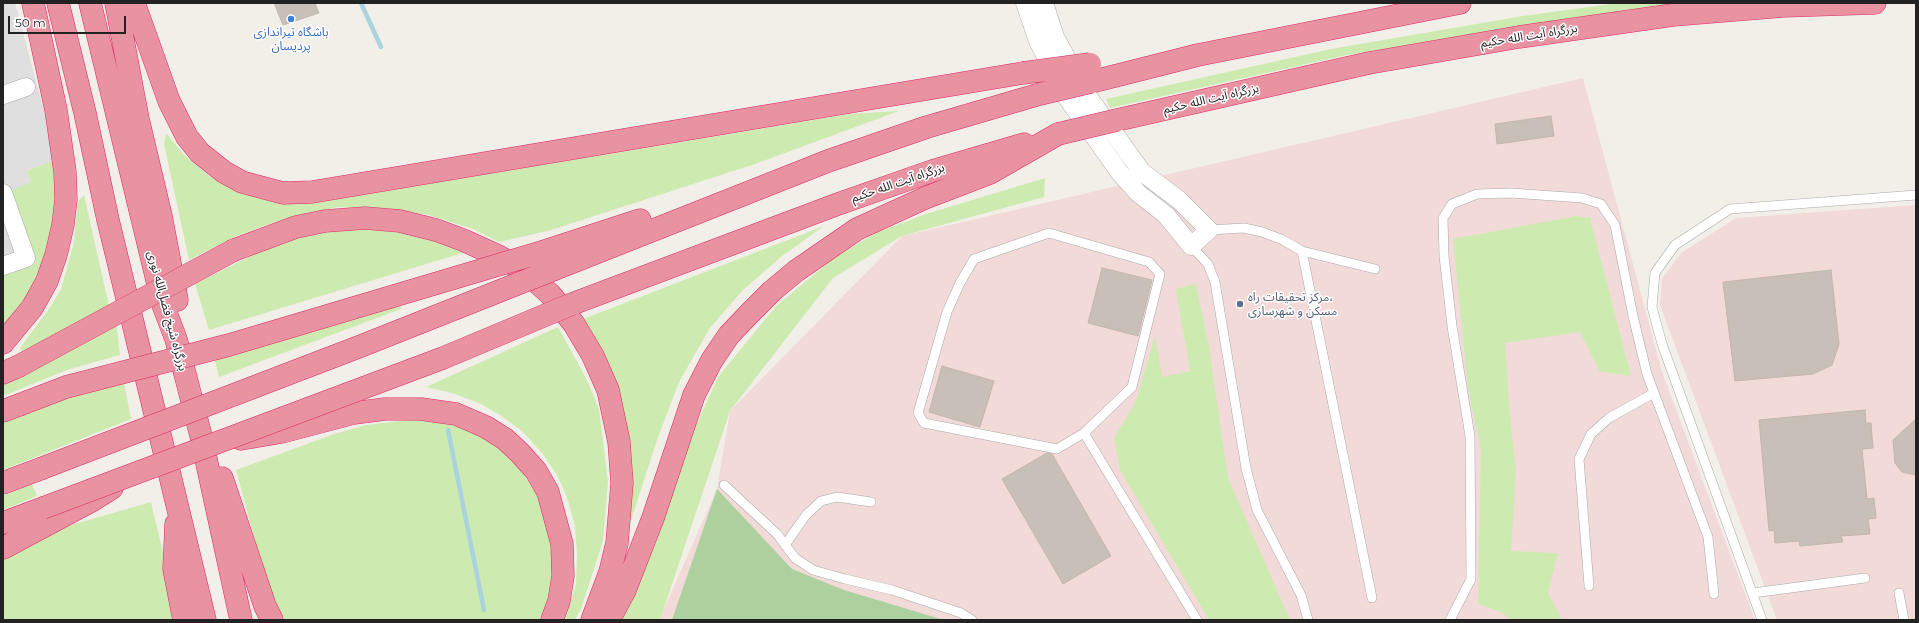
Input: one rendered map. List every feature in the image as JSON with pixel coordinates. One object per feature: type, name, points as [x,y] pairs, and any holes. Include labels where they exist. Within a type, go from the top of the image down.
[{"type":"highway","points":[[3,343],[32,308],[47,281],[56,255],[66,199],[65,172],[56,110],[33,3]]},
{"type":"highway","points":[[58,3],[85,113],[108,220],[205,620]]},
{"type":"highway","name":"بزرگراه شیخ فضل‌الله نوری","points":[[90,3],[163,305],[176,339],[201,436],[241,620]]},
{"type":"highway","points":[[116,3],[138,119],[161,216],[177,300],[176,339]]},
{"type":"highway","points":[[134,3],[169,101],[188,137],[200,153],[224,172],[242,182],[283,193],[312,192],[1023,72],[1090,73],[1198,55],[1460,3]]},
{"type":"highway","name":"بزرگراه آیت الله حکیم","points":[[226,440],[443,358],[572,304],[881,188],[932,171],[1058,134],[1369,63],[1519,37],[1673,15],[1783,6],[1875,3]]},
{"type":"highway","points":[[3,483],[353,349],[550,260],[927,127],[1040,94],[1090,73]]},
{"type":"highway","points":[[609,620],[625,590],[653,518],[694,395],[712,360],[729,335],[772,291],[796,271],[858,229],[925,198],[990,173],[1058,134]]},
{"type":"highway","points":[[10,370],[234,250],[283,232],[325,221],[365,218],[400,221],[443,233],[496,255],[522,269],[550,294],[574,324],[596,362],[609,396],[619,442],[622,482],[617,543],[610,572],[592,620]]},
{"type":"highway","points":[[11,408],[66,387],[550,260]]},
{"type":"highway","points":[[3,523],[226,440],[282,432],[354,413],[385,409],[421,409],[456,414],[486,427],[505,439],[536,471],[548,492],[562,544],[563,576],[559,601],[552,620]]},
{"type":"highway","points":[[201,436],[221,475],[265,606],[272,620]]},
{"type":"highway","points":[[3,548],[93,500],[135,473]]},
{"type":"highway","points":[[176,499],[174,569],[184,620]]},
{"type":"street","points":[[1026,3],[1038,41],[1068,99],[1120,173],[1138,193],[1166,215],[1191,246],[1209,230],[1179,200],[1142,172],[1088,95],[1055,37],[1044,3]]},
{"type":"street","points":[[3,95],[26,87]]},
{"type":"street","points":[[3,193],[26,258],[3,266]]},
{"type":"street","points":[[1166,215],[1179,200]]},
{"type":"lane","points":[[1450,620],[1471,578],[1470,436],[1452,326],[1444,256],[1443,218],[1452,204],[1476,194],[1511,193],[1582,198],[1601,204],[1615,225],[1633,316],[1647,374],[1708,537],[1714,594]]},
{"type":"lane","points":[[1762,620],[1662,344],[1652,307],[1655,273],[1675,245],[1730,209],[1916,195]]},
{"type":"lane","points":[[1209,230],[1244,228],[1282,240],[1302,251],[1375,269]]},
{"type":"lane","points":[[1049,233],[1149,262],[1160,274],[1132,387],[1084,433],[1057,449],[924,423],[918,413],[947,312],[960,282],[974,259],[1049,233]]},
{"type":"lane","points":[[1191,246],[1208,264],[1215,282],[1246,468],[1257,510],[1301,595],[1308,620]]},
{"type":"lane","points":[[1302,251],[1372,598]]},
{"type":"lane","points":[[1589,586],[1579,459],[1591,434],[1609,418],[1654,393]]},
{"type":"lane","points":[[1084,433],[1197,620]]},
{"type":"lane","points":[[724,485],[777,534],[795,558],[813,570],[845,580],[899,593],[961,613],[972,620]]},
{"type":"lane","points":[[785,545],[806,515],[821,502],[837,498],[871,502]]},
{"type":"lane","points":[[1753,593],[1865,578]]},
{"type":"lane","points":[[1899,593],[1904,620]]},
{"type":"shaded area","points":[[3,3],[15,3],[57,159],[27,171],[31,182],[19,216],[21,215],[34,263],[3,274]]},
{"type":"shaded area","name":"مرکز تحقیقات راه، مسکن و شهرسازی","points":[[1583,78],[1662,372],[1755,620],[659,620],[717,489],[730,411],[902,236]]},
{"type":"shaded area","points":[[1916,205],[1916,620],[1777,620],[1660,305],[1662,279],[1681,253],[1736,218]]},
{"type":"green space","points":[[1618,3],[1710,3],[1586,16],[1347,55],[1110,108],[1106,99],[1331,49],[1523,16]]},
{"type":"green space","points":[[899,111],[755,164],[548,231],[499,242],[473,229],[429,215],[397,210],[337,207],[275,222],[236,236],[189,260],[164,144],[166,133],[184,155],[212,178],[232,186],[413,184],[604,155],[849,114]]},
{"type":"green space","points":[[57,159],[57,210],[40,278],[3,331],[3,274],[34,263],[21,215],[18,216],[10,191],[31,182],[27,171]]},
{"type":"green space","points":[[1045,178],[1044,197],[902,236],[833,278],[730,411],[660,620],[622,620],[656,543],[677,467],[718,377],[776,306],[835,257],[878,232],[926,214]]},
{"type":"green space","points":[[84,195],[109,306],[22,352],[20,348],[51,306],[61,289],[74,242],[78,201]]},
{"type":"green space","points":[[1576,216],[1590,218],[1631,376],[1600,372],[1580,332],[1505,343],[1510,418],[1516,470],[1511,551],[1558,553],[1548,593],[1562,620],[1510,620],[1503,613],[1478,604],[1481,450],[1468,388],[1453,239]]},
{"type":"green space","points":[[824,226],[782,256],[742,291],[710,328],[679,382],[657,440],[622,548],[627,483],[578,321]]},
{"type":"green space","points":[[402,228],[469,251],[209,330],[195,284],[273,245],[319,230]]},
{"type":"green space","points":[[1196,284],[1209,347],[1228,478],[1290,620],[1209,620],[1120,470],[1114,438],[1135,404],[1155,336],[1162,377],[1190,371],[1176,289]]},
{"type":"green space","points":[[399,300],[401,309],[219,377],[214,357]]},
{"type":"green space","points":[[116,320],[120,355],[67,370],[3,396],[3,381]]},
{"type":"green space","points":[[558,327],[587,380],[599,409],[608,482],[603,541],[581,609],[575,620],[565,620],[576,584],[577,554],[575,526],[567,497],[557,475],[542,453],[522,431],[500,415],[481,404],[452,393],[426,387]]},
{"type":"green space","points":[[123,377],[131,419],[3,470],[3,420]]},
{"type":"green space","points":[[433,417],[478,433],[498,447],[516,463],[539,498],[552,537],[555,580],[544,620],[280,620],[269,592],[236,470],[334,434],[366,425]]},
{"type":"green space","points":[[32,484],[37,496],[3,510],[3,496]]},
{"type":"green space","points":[[717,489],[792,569],[844,590],[944,620],[672,620]]},
{"type":"green space","points":[[151,502],[169,578],[177,620],[3,620],[3,557],[68,526]]},
{"type":"building","name":"باشگاه تیراندازی پردیسان","points":[[274,3],[315,3],[319,13],[283,25]]},
{"type":"building","points":[[1551,116],[1554,136],[1497,144],[1495,124]]},
{"type":"building","points":[[1102,268],[1152,280],[1138,336],[1088,323]]},
{"type":"building","points":[[1831,270],[1839,344],[1832,365],[1813,374],[1735,381],[1723,282]]},
{"type":"building","points":[[942,366],[994,381],[980,427],[929,412]]},
{"type":"building","points":[[1865,410],[1866,423],[1871,423],[1873,448],[1862,449],[1867,499],[1874,498],[1876,518],[1868,519],[1870,534],[1841,536],[1843,542],[1800,546],[1799,541],[1775,543],[1774,530],[1769,531],[1759,420]]},
{"type":"building","points":[[1916,419],[1916,475],[1902,472],[1895,463],[1893,440]]},
{"type":"building","points":[[1047,453],[1052,454],[1111,556],[1063,584],[1002,479]]},
{"type":"waterway","points":[[361,3],[381,47]]},
{"type":"waterway","points":[[448,430],[484,610]]},
{"type":"place","name":"باشگاه تیراندازی پردیسان","points":[[291,19]]},
{"type":"place","name":"مرکز تحقیقات راه، مسکن و شهرسازی","points":[[1240,304]]}]
